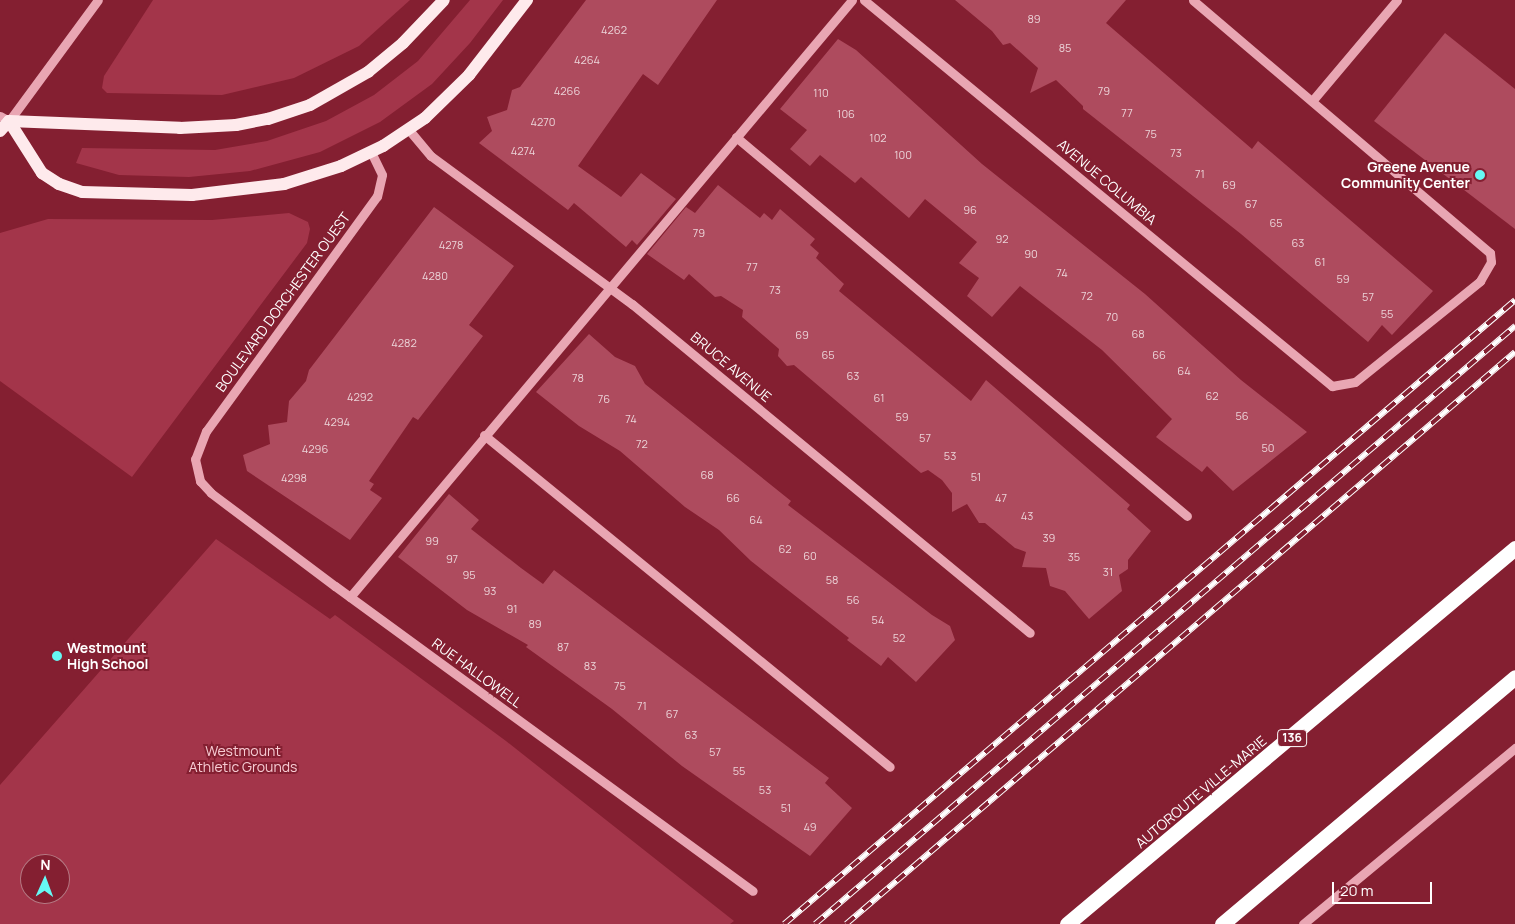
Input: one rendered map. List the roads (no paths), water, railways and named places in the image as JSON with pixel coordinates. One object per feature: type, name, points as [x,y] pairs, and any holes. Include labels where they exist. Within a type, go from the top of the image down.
[{"type":"highway","name":"AUTOROUTE VILLE-MARIE","points":[[1067,924],[1515,548]]},
{"type":"highway","points":[[1222,924],[1515,676]]},
{"type":"main road","points":[[3,123],[180,128],[236,125],[268,119],[310,105],[368,72],[403,43],[444,0]]},
{"type":"main road","points":[[3,123],[42,173],[70,188],[94,193],[192,195],[263,189],[322,173],[371,152],[409,130],[464,80],[527,0]]},
{"type":"street","points":[[3,123],[98,0]]},
{"type":"street","points":[[350,597],[484,435],[852,0]]},
{"type":"street","name":"AVENUE COLUMBIA","points":[[864,0],[1332,386],[1356,382],[1369,373],[1480,281],[1491,262],[1490,254],[1312,100]]},
{"type":"street","points":[[1193,0],[1312,100],[1397,0]]},
{"type":"street","name":"BRUCE AVENUE","points":[[409,130],[431,156],[610,286],[1030,633]]},
{"type":"street","points":[[736,138],[1187,516]]},
{"type":"street","name":"BOULEVARD DORCHESTER OUEST","points":[[195,468],[196,451],[206,431],[377,196],[382,176],[371,152]]},
{"type":"street","points":[[484,435],[890,767]]},
{"type":"street","name":"RUE HALLOWELL","points":[[195,468],[200,481],[210,493],[753,891]]},
{"type":"street","points":[[1303,924],[1515,748]]},
{"type":"railway","points":[[784,924],[1515,300]]},
{"type":"railway","points":[[815,924],[1515,326]]},
{"type":"railway","points":[[846,924],[1515,352]]},
{"type":"place","name":"Greene Avenue Community Center","points":[[1480,175]]},
{"type":"place","name":"Westmount High School","points":[[57,656]]},
{"type":"park label","name":"Westmount Athletic Grounds","points":[[243,760]]}]
